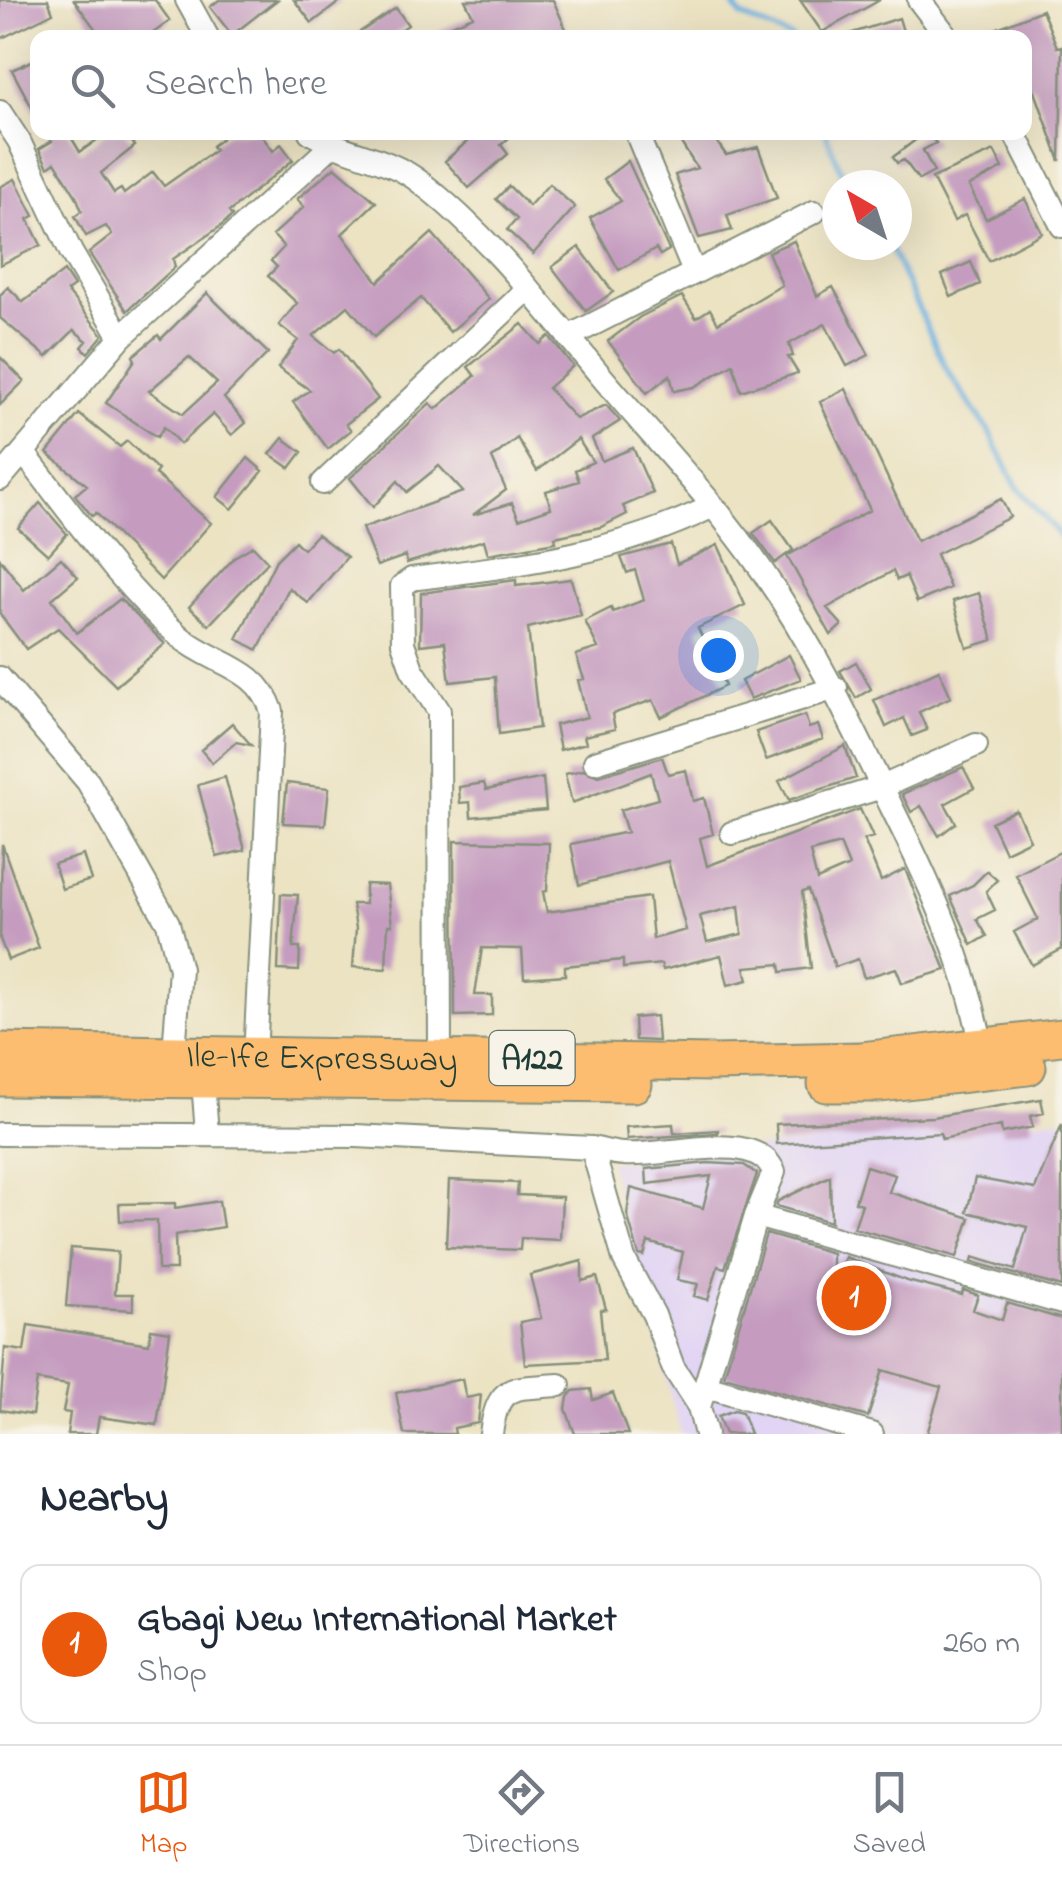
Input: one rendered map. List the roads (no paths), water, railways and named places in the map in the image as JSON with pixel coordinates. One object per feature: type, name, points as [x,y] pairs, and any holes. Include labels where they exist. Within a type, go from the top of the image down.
[{"type":"highway","name":"Ile-Ife Expressway","points":[[0,1052],[712,1063],[861,1060],[1062,1037]]},
{"type":"highway","name":"Ile-Ife Expressway","points":[[0,1078],[880,1084],[1062,1062]]},
{"type":"street","points":[[187,0],[204,30]]},
{"type":"street","points":[[919,0],[942,30]]},
{"type":"street","points":[[0,112],[20,141],[71,252],[121,337]]},
{"type":"street","points":[[322,140],[396,166],[418,180],[528,289],[759,566],[836,688],[938,904],[972,1000],[982,1049]]},
{"type":"street","points":[[639,140],[694,272]]},
{"type":"street","points":[[1018,140],[1062,226]]},
{"type":"street","points":[[0,478],[121,337],[331,146]]},
{"type":"street","points":[[568,336],[814,212]]},
{"type":"street","points":[[323,484],[528,289]]},
{"type":"street","points":[[23,452],[103,554],[176,633],[214,661],[244,670],[269,702],[272,711],[255,1057]]},
{"type":"street","points":[[440,1056],[439,711],[412,668],[402,643],[402,586],[412,579],[564,559],[653,535],[711,507]]},
{"type":"street","points":[[0,678],[88,782],[168,922],[180,969],[174,1053]]},
{"type":"street","points":[[595,762],[836,688]]},
{"type":"street","points":[[732,833],[882,788],[976,745]]},
{"type":"street","points":[[203,1082],[207,1133]]},
{"type":"street","points":[[0,1134],[207,1133],[592,1148],[624,1154],[744,1148],[765,1156],[774,1172],[756,1216],[702,1396],[706,1434]]},
{"type":"street","points":[[592,1148],[624,1259],[654,1315],[674,1367],[702,1396],[872,1434]]},
{"type":"street","points":[[756,1216],[1062,1303]]},
{"type":"street","points":[[491,1434],[496,1402],[501,1395],[510,1390],[559,1385]]},
{"type":"waterway","points":[[730,0],[741,16],[773,30]]},
{"type":"waterway","points":[[828,140],[841,170]]},
{"type":"waterway","points":[[896,260],[947,370],[988,430],[1017,487],[1062,538]]},
{"type":"place","name":"Gbagi New International Market","points":[[854,1298]]}]
